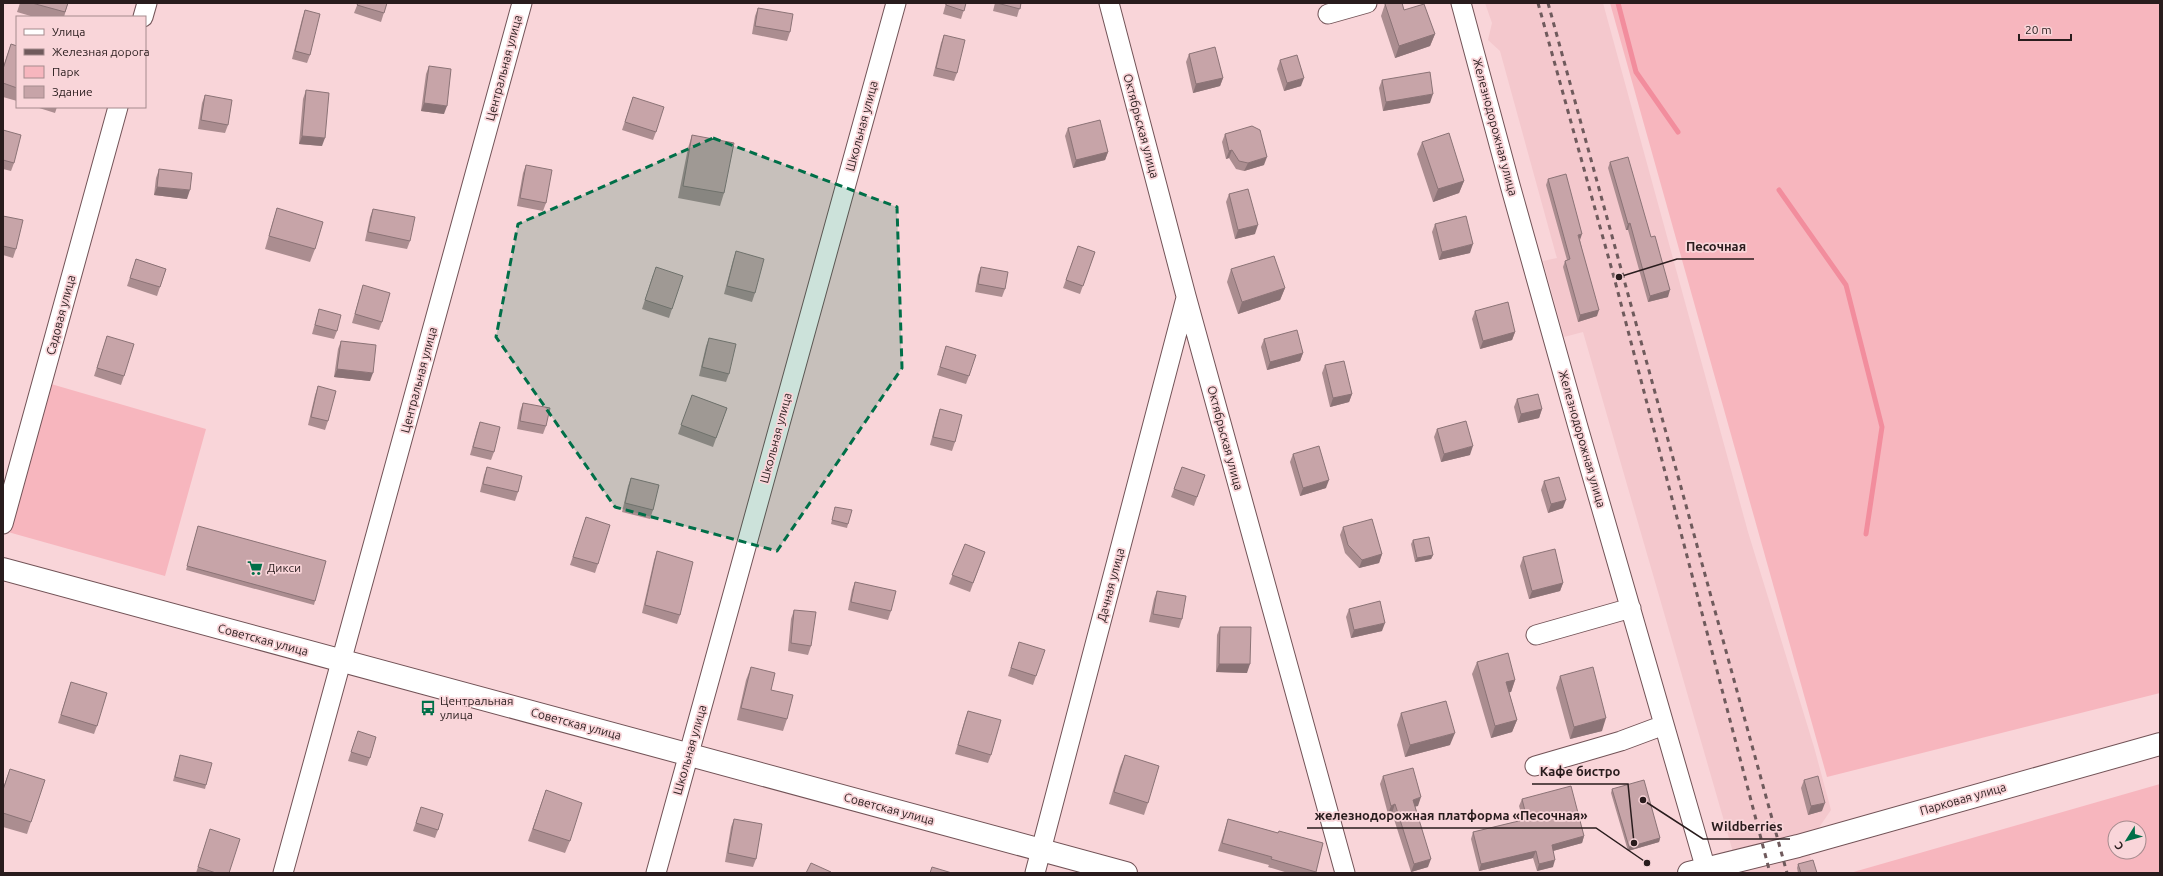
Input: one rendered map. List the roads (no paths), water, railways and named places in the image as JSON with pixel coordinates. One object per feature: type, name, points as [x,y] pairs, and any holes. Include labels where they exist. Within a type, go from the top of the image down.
[{"type":"main road","name":"Советская улица","points":[[3,569],[1126,873]]},
{"type":"main road","name":"Парковая улица","points":[[1701,871],[2160,744]]},
{"type":"street","points":[[143,16],[147,3]]},
{"type":"street","name":"Центральная улица","points":[[283,873],[522,3]]},
{"type":"street","name":"Школьная улица","points":[[656,873],[896,3]]},
{"type":"street","name":"Октябрьская улица","points":[[1108,3],[1186,296],[1345,873]]},
{"type":"street","name":"Железнодорожная улица","points":[[1461,3],[1510,185],[1664,725],[1701,871]]},
{"type":"street","points":[[1328,14],[1355,5]]},
{"type":"street","name":"Садовая улица","points":[[3,524],[118,108]]},
{"type":"street","name":"Дачная улица","points":[[1035,873],[1186,296]]},
{"type":"street","points":[[1536,635],[1631,608]]},
{"type":"street","points":[[1535,766],[1621,741],[1664,725]]},
{"type":"waterway","points":[[1618,3],[1636,72],[1678,132]]},
{"type":"waterway","points":[[1779,190],[1846,285],[1882,427],[1866,534]]},
{"type":"railway","points":[[1538,3],[1615,281],[1770,873]]},
{"type":"railway","points":[[1548,3],[1787,873]]},
{"type":"place","name":"Песочная","points":[[1619,277]]},
{"type":"place","name":"Дикси","points":[[255,568]]},
{"type":"place","name":"Центральная улица","points":[[428,708]]},
{"type":"place","name":"Wildberries","points":[[1643,800]]},
{"type":"place","name":"Кафе бистро","points":[[1634,843]]},
{"type":"place","name":"железнодорожная платформа «Песочная»","points":[[1647,863]]}]
